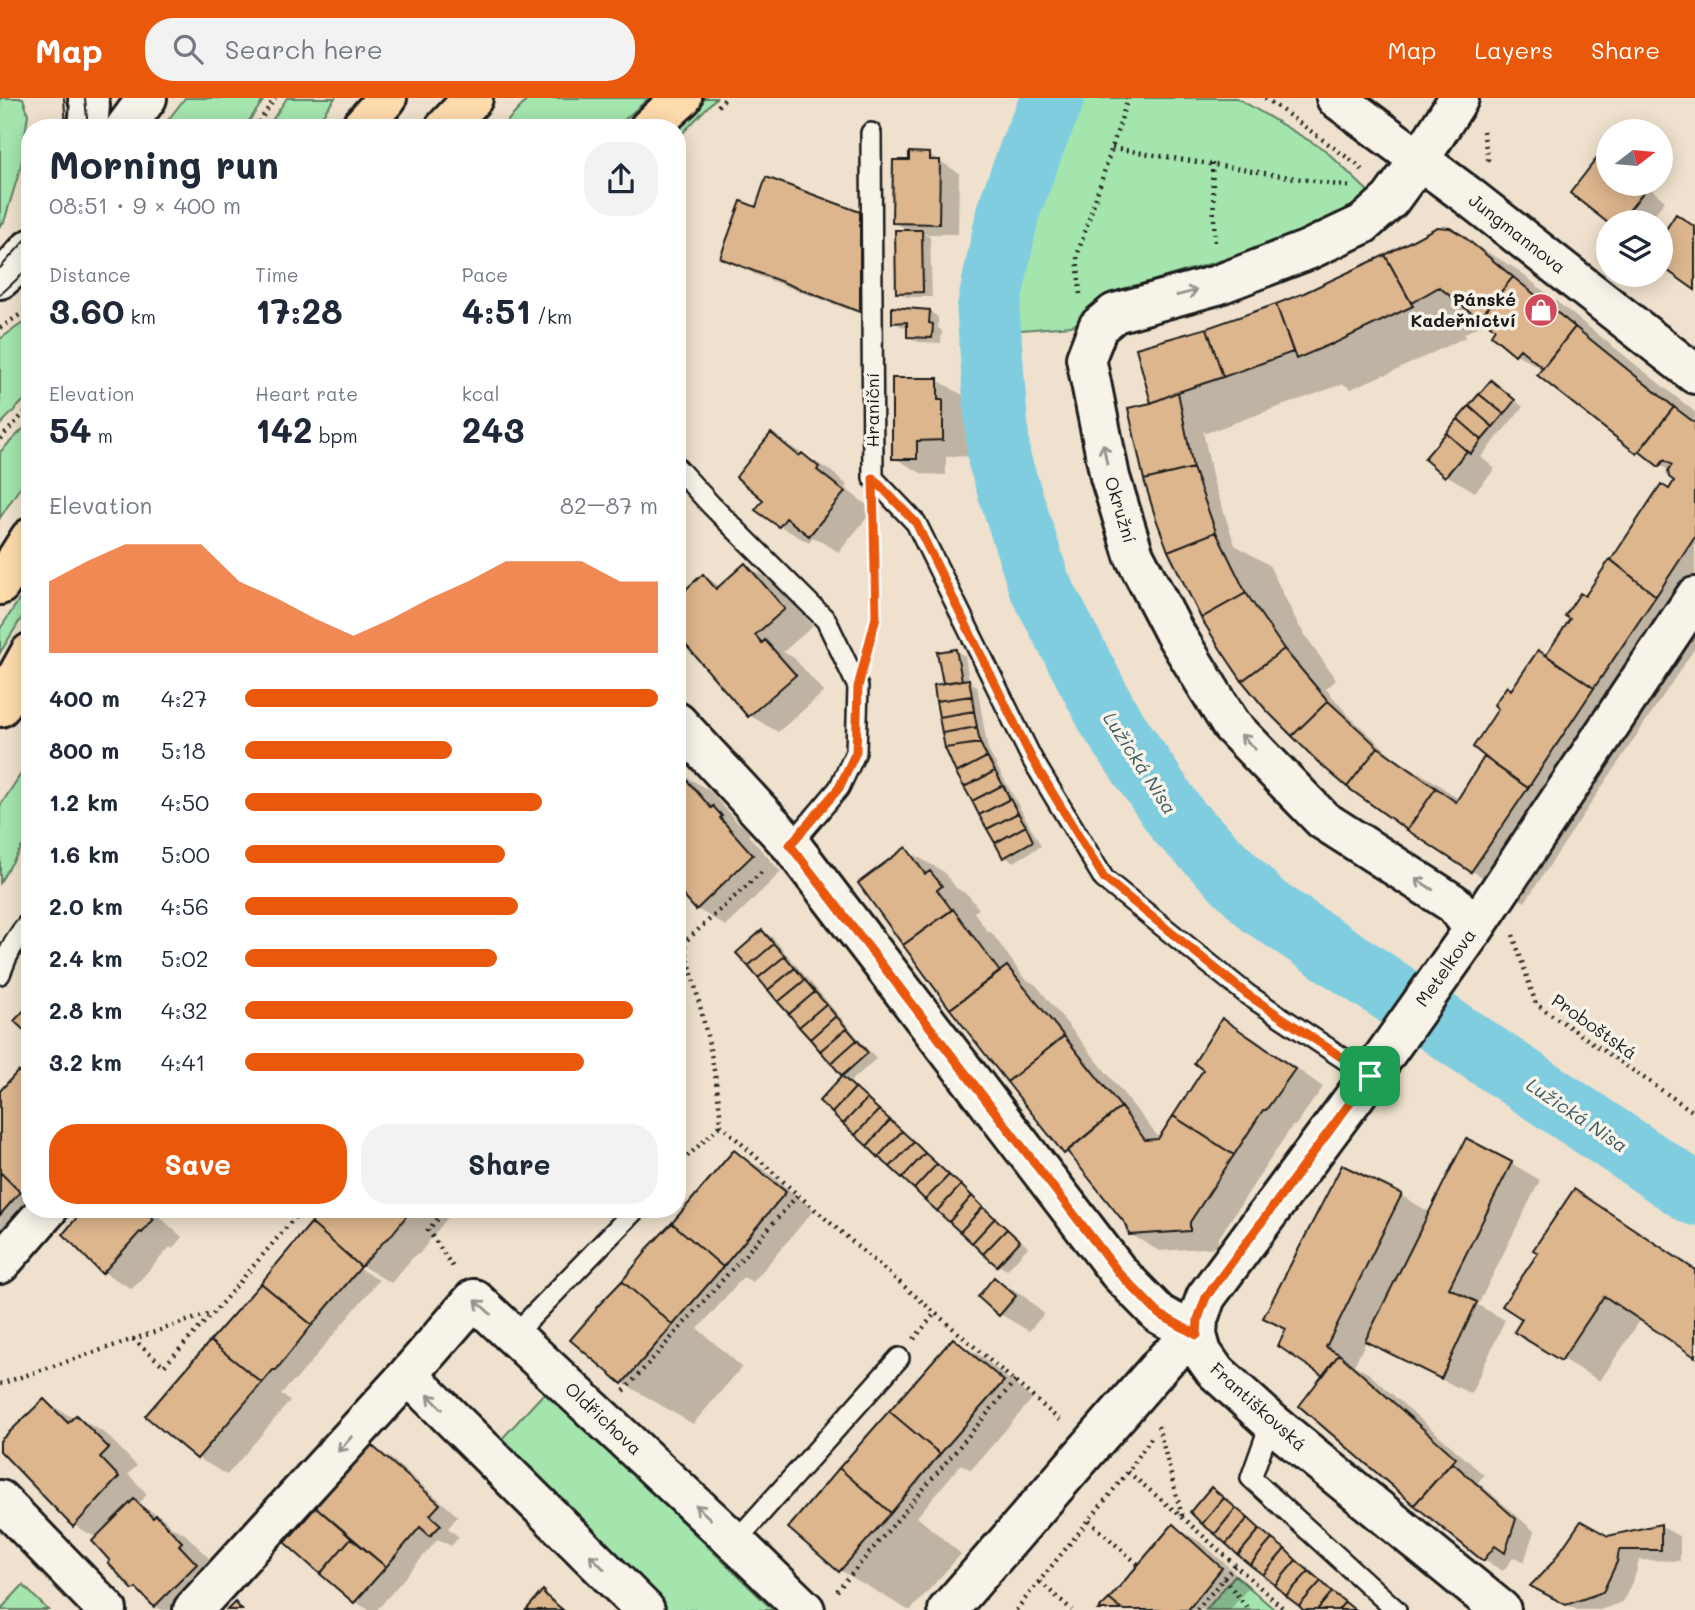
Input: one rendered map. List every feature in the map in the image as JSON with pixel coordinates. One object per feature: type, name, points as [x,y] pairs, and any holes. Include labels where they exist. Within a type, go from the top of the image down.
[{"type":"highway","points":[[368,119],[387,98]]},
{"type":"highway","points":[[453,119],[473,98]]},
{"type":"highway","points":[[659,119],[682,98]]},
{"type":"highway","points":[[0,585],[21,552]]},
{"type":"highway","points":[[0,707],[21,669]]},
{"type":"highway","points":[[0,717],[21,698]]},
{"type":"street","points":[[88,98],[89,119]]},
{"type":"street","points":[[132,119],[147,98]]},
{"type":"street","name":"Jungmannova","points":[[1336,98],[1467,195],[1695,374]]},
{"type":"street","name":"Okružní","points":[[1470,109],[1420,159],[1391,200],[1363,224],[1308,250],[1217,285],[1115,313],[1098,327],[1086,358],[1110,477],[1134,555],[1174,632],[1231,725],[1323,820],[1454,904],[1482,917]]},
{"type":"street","points":[[0,279],[21,259]]},
{"type":"street","name":"Metelkova","points":[[1197,1335],[1198,1319],[1206,1297],[1441,976],[1695,597]]},
{"type":"street","points":[[686,732],[790,845],[1119,1273],[1159,1314],[1197,1335],[1167,1358],[948,1610]]},
{"type":"street","points":[[0,1264],[40,1218]]},
{"type":"street","points":[[193,1610],[474,1299]]},
{"type":"street","name":"Oldřichova","points":[[474,1299],[735,1542],[818,1605]]},
{"type":"street","name":"Františkovská","points":[[1197,1335],[1202,1353],[1214,1370],[1271,1422],[1501,1610]]},
{"type":"street","points":[[408,1375],[645,1610]]},
{"type":"street","points":[[0,1500],[107,1610]]},
{"type":"lane","name":"Hraniční","points":[[871,133],[873,478]]},
{"type":"lane","points":[[686,478],[826,620],[858,687],[856,752],[839,788],[790,845]]},
{"type":"lane","points":[[873,478],[916,523],[1032,759],[1104,878],[1248,995],[1370,1076]]},
{"type":"lane","points":[[0,974],[21,931]]},
{"type":"lane","points":[[513,1336],[627,1218]]},
{"type":"lane","points":[[735,1542],[899,1357]]},
{"type":"lane","points":[[1271,1422],[1251,1478],[1396,1610]]},
{"type":"path","points":[[261,119],[275,98]]},
{"type":"path","points":[[1080,294],[1077,256],[1128,98]]},
{"type":"path","points":[[1265,98],[1359,166]]},
{"type":"path","points":[[1467,195],[1488,159],[1470,109]]},
{"type":"path","points":[[1112,148],[1352,188]]},
{"type":"path","points":[[1212,163],[1217,285]]},
{"type":"path","points":[[0,328],[21,314]]},
{"type":"path","points":[[0,439],[21,417]]},
{"type":"path","points":[[858,687],[876,617],[873,478]]},
{"type":"path","points":[[686,939],[790,845]]},
{"type":"path","name":"Proboštská","points":[[1482,917],[1508,920],[1536,1004],[1695,1113]]},
{"type":"path","points":[[686,950],[719,1094],[721,1125],[798,1195],[1070,1428]]},
{"type":"path","points":[[686,1158],[721,1125]]},
{"type":"path","points":[[601,1417],[798,1195]]},
{"type":"path","points":[[133,1339],[164,1366],[294,1218]]},
{"type":"path","points":[[439,1218],[428,1230],[474,1299]]},
{"type":"path","points":[[0,1384],[215,1311]]},
{"type":"path","points":[[818,1605],[1015,1381]]},
{"type":"path","points":[[1158,1426],[1182,1517]]},
{"type":"path","points":[[1016,1610],[1128,1472],[1285,1610]]},
{"type":"path","points":[[1089,1521],[1139,1565]]},
{"type":"path","points":[[1197,1610],[1235,1565]]},
{"type":"path","points":[[1224,1578],[1250,1610]]},
{"type":"path","points":[[1040,1582],[1072,1610]]},
{"type":"green space","points":[[0,98],[23,98],[28,114],[27,119],[21,119],[21,166],[4,222],[0,226]]},
{"type":"green space","points":[[185,98],[265,98],[250,119],[169,119]]},
{"type":"green space","points":[[287,98],[335,98],[320,119],[273,119]]},
{"type":"green space","points":[[529,98],[649,98],[625,119],[509,119]]},
{"type":"green space","points":[[705,98],[716,98],[686,130],[686,119],[683,119]]},
{"type":"green space","points":[[1063,98],[1237,98],[1325,150],[1375,198],[1324,235],[1226,259],[1125,289],[1094,316],[1071,326],[1008,331],[1020,224],[1049,125]]},
{"type":"green space","points":[[21,324],[21,403],[0,425],[0,339]]},
{"type":"green space","points":[[21,431],[21,486],[0,518],[0,452]]},
{"type":"green space","points":[[21,597],[21,619],[0,653],[0,629]]},
{"type":"green space","points":[[21,774],[21,848],[0,882],[0,806]]},
{"type":"green space","points":[[547,1390],[773,1610],[662,1610],[498,1443]]},
{"type":"green space","points":[[1235,1575],[1275,1610],[1206,1610]]},
{"type":"green space","points":[[23,1585],[48,1610],[0,1610]]},
{"type":"building","points":[[909,152],[930,153],[930,160],[940,160],[939,224],[892,223],[893,160],[909,160]]},
{"type":"building","points":[[1596,159],[1596,196],[1640,196],[1629,210],[1596,210],[1596,214],[1570,193]]},
{"type":"building","points":[[766,177],[860,212],[860,312],[720,258],[741,201],[756,207]]},
{"type":"building","points":[[1676,214],[1695,227],[1695,290],[1673,274],[1673,219]]},
{"type":"building","points":[[1437,227],[1450,228],[1462,235],[1513,277],[1479,319],[1439,287],[1411,303],[1385,255]]},
{"type":"building","points":[[895,230],[922,230],[923,292],[896,293]]},
{"type":"building","points":[[1385,255],[1413,306],[1296,359],[1276,304]]},
{"type":"building","points":[[1513,277],[1575,327],[1543,368],[1520,349],[1515,355],[1491,335],[1495,329],[1481,317]]},
{"type":"building","points":[[1276,304],[1293,352],[1223,377],[1207,328]]},
{"type":"building","points":[[892,307],[930,310],[932,338],[907,337],[907,322],[892,323]]},
{"type":"building","points":[[1575,327],[1674,407],[1637,454],[1537,375]]},
{"type":"building","points":[[1207,328],[1223,377],[1151,403],[1136,348]]},
{"type":"building","points":[[892,378],[938,378],[938,400],[943,400],[943,440],[917,441],[917,459],[892,459]]},
{"type":"building","points":[[1491,380],[1515,400],[1504,414],[1479,394]]},
{"type":"building","points":[[1178,392],[1193,468],[1144,480],[1128,408],[1151,403]]},
{"type":"building","points":[[1479,394],[1504,414],[1493,427],[1469,406]]},
{"type":"building","points":[[1469,406],[1493,427],[1482,440],[1458,419]]},
{"type":"building","points":[[1674,407],[1695,423],[1695,537],[1656,596],[1611,560],[1661,484],[1669,489],[1674,481],[1669,477],[1668,471],[1672,465],[1664,460],[1659,467],[1639,451]]},
{"type":"building","points":[[1458,419],[1482,440],[1470,454],[1446,433]]},
{"type":"building","points":[[771,433],[799,456],[802,453],[819,467],[817,470],[845,492],[809,536],[786,518],[779,527],[755,510],[763,500],[736,477]]},
{"type":"building","points":[[1446,433],[1467,451],[1445,477],[1424,459]]},
{"type":"building","points":[[1193,468],[1216,532],[1168,551],[1144,480]]},
{"type":"building","points":[[1216,532],[1246,593],[1201,618],[1168,551]]},
{"type":"building","points":[[1610,559],[1656,596],[1594,688],[1546,655],[1570,619],[1565,616],[1580,593],[1585,596]]},
{"type":"building","points":[[745,563],[785,609],[755,635],[762,643],[765,640],[796,675],[748,717],[686,645],[686,589],[703,574],[716,589]]},
{"type":"building","points":[[1246,593],[1284,649],[1242,681],[1201,618]]},
{"type":"building","points":[[956,649],[962,680],[943,683],[937,652]]},
{"type":"building","points":[[1284,649],[1328,701],[1292,736],[1242,681]]},
{"type":"building","points":[[1538,650],[1594,688],[1528,788],[1473,747],[1498,709],[1494,705],[1507,686],[1511,690]]},
{"type":"building","points":[[969,679],[972,696],[936,701],[934,685]]},
{"type":"building","points":[[972,696],[974,711],[939,717],[936,701]]},
{"type":"building","points":[[1328,701],[1378,747],[1347,787],[1292,736]]},
{"type":"building","points":[[974,711],[977,727],[942,733],[939,717]]},
{"type":"building","points":[[977,727],[980,743],[945,748],[942,733]]},
{"type":"building","points":[[980,743],[987,757],[956,773],[945,748]]},
{"type":"building","points":[[1378,747],[1436,788],[1407,830],[1347,787]]},
{"type":"building","points":[[987,757],[995,771],[964,787],[956,773]]},
{"type":"building","points":[[1484,757],[1528,788],[1471,872],[1407,830],[1436,788],[1456,802]]},
{"type":"building","points":[[995,771],[1003,785],[972,801],[964,787]]},
{"type":"building","points":[[686,779],[711,808],[713,806],[722,816],[720,818],[753,855],[696,910],[686,899]]},
{"type":"building","points":[[1003,785],[1010,799],[979,815],[972,801]]},
{"type":"building","points":[[1010,799],[1018,813],[987,829],[979,815]]},
{"type":"building","points":[[1018,813],[1026,826],[995,843],[987,829]]},
{"type":"building","points":[[1026,826],[1033,841],[1003,858],[995,843]]},
{"type":"building","points":[[906,847],[925,874],[930,871],[942,886],[937,890],[952,910],[903,945],[858,883]]},
{"type":"building","points":[[953,909],[1000,972],[950,1009],[903,945]]},
{"type":"building","points":[[762,930],[774,944],[748,966],[736,953]]},
{"type":"building","points":[[774,944],[785,956],[758,978],[748,966]]},
{"type":"building","points":[[785,956],[795,968],[768,990],[758,978]]},
{"type":"building","points":[[1007,966],[1064,1036],[1007,1082],[950,1009]]},
{"type":"building","points":[[795,968],[805,980],[778,1002],[768,990]]},
{"type":"building","points":[[805,980],[815,992],[789,1014],[778,1002]]},
{"type":"building","points":[[815,992],[826,1004],[799,1027],[789,1014]]},
{"type":"building","points":[[826,1004],[836,1016],[810,1039],[799,1027]]},
{"type":"building","points":[[21,1014],[21,1028],[14,1021]]},
{"type":"building","points":[[836,1016],[847,1028],[820,1051],[810,1039]]},
{"type":"building","points":[[1222,1018],[1295,1069],[1266,1110],[1263,1110],[1234,1155],[1173,1116],[1203,1070],[1194,1063]]},
{"type":"building","points":[[847,1028],[857,1040],[831,1063],[820,1051]]},
{"type":"building","points":[[1064,1036],[1121,1107],[1064,1154],[1007,1082]]},
{"type":"building","points":[[857,1040],[868,1053],[842,1076],[831,1063]]},
{"type":"building","points":[[18,1071],[21,1073],[20,1192],[0,1172],[0,1091]]},
{"type":"building","points":[[842,1076],[855,1088],[832,1113],[819,1101]]},
{"type":"building","points":[[855,1088],[867,1099],[843,1124],[832,1113]]},
{"type":"building","points":[[867,1099],[879,1110],[855,1135],[843,1124]]},
{"type":"building","points":[[1121,1107],[1145,1140],[1158,1139],[1173,1116],[1234,1155],[1190,1222],[1190,1231],[1129,1235],[1127,1226],[1067,1151]]},
{"type":"building","points":[[879,1110],[890,1120],[867,1146],[855,1135]]},
{"type":"building","points":[[890,1120],[902,1131],[878,1157],[867,1146]]},
{"type":"building","points":[[902,1131],[914,1142],[890,1167],[878,1157]]},
{"type":"building","points":[[1466,1138],[1512,1162],[1449,1288],[1477,1302],[1441,1379],[1365,1341]]},
{"type":"building","points":[[914,1142],[925,1153],[902,1178],[890,1167]]},
{"type":"building","points":[[734,1150],[786,1192],[723,1267],[672,1223],[676,1218],[686,1218],[686,1207]]},
{"type":"building","points":[[925,1153],[937,1164],[914,1189],[902,1178]]},
{"type":"building","points":[[937,1164],[949,1175],[925,1200],[914,1189]]},
{"type":"building","points":[[1342,1165],[1402,1194],[1326,1347],[1339,1354],[1323,1376],[1278,1346],[1286,1329],[1263,1318]]},
{"type":"building","points":[[0,1172],[20,1192],[0,1215]]},
{"type":"building","points":[[949,1175],[961,1185],[937,1211],[925,1200]]},
{"type":"building","points":[[961,1185],[972,1196],[949,1222],[937,1211]]},
{"type":"building","points":[[1574,1189],[1695,1270],[1695,1357],[1604,1296],[1561,1361],[1514,1332],[1522,1319],[1502,1306],[1538,1253],[1533,1250]]},
{"type":"building","points":[[972,1196],[983,1207],[960,1232],[949,1222]]},
{"type":"building","points":[[983,1207],[995,1218],[972,1243],[960,1232]]},
{"type":"building","points":[[76,1218],[154,1219],[102,1274],[63,1234]]},
{"type":"building","points":[[315,1218],[405,1218],[361,1267],[311,1223]]},
{"type":"building","points":[[995,1218],[1007,1229],[983,1254],[972,1243]]},
{"type":"building","points":[[311,1223],[361,1267],[312,1325],[261,1283]]},
{"type":"building","points":[[672,1223],[723,1267],[673,1325],[622,1281]]},
{"type":"building","points":[[1007,1229],[1020,1241],[997,1266],[983,1254]]},
{"type":"building","points":[[994,1277],[1016,1296],[999,1316],[978,1297]]},
{"type":"building","points":[[622,1281],[673,1325],[622,1384],[570,1340]]},
{"type":"building","points":[[261,1283],[312,1325],[276,1370],[262,1383],[210,1341]]},
{"type":"building","points":[[953,1338],[1004,1381],[940,1454],[889,1411]]},
{"type":"building","points":[[210,1341],[262,1383],[197,1459],[145,1416]]},
{"type":"building","points":[[1339,1354],[1456,1458],[1414,1505],[1299,1406]]},
{"type":"building","points":[[44,1399],[68,1423],[76,1415],[109,1448],[100,1457],[119,1477],[73,1527],[0,1451],[0,1441]]},
{"type":"building","points":[[889,1411],[940,1454],[891,1513],[839,1468]]},
{"type":"building","points":[[370,1444],[440,1504],[430,1515],[441,1525],[430,1536],[420,1527],[386,1567],[316,1507]]},
{"type":"building","points":[[1452,1462],[1516,1519],[1505,1553],[1495,1546],[1483,1561],[1414,1505]]},
{"type":"building","points":[[839,1468],[891,1513],[839,1572],[788,1528]]},
{"type":"building","points":[[1211,1487],[1224,1498],[1202,1524],[1190,1512]]},
{"type":"building","points":[[1224,1498],[1236,1508],[1215,1534],[1202,1524]]},
{"type":"building","points":[[134,1499],[153,1518],[156,1515],[182,1542],[179,1545],[197,1564],[154,1607],[136,1588],[133,1590],[92,1541]]},
{"type":"building","points":[[316,1507],[351,1538],[320,1574],[285,1543]]},
{"type":"building","points":[[1236,1508],[1248,1518],[1226,1544],[1215,1534]]},
{"type":"building","points":[[1248,1518],[1260,1529],[1238,1555],[1226,1544]]},
{"type":"building","points":[[1581,1521],[1608,1536],[1661,1524],[1661,1550],[1619,1550],[1617,1562],[1603,1592],[1566,1605],[1530,1586],[1552,1563]]},
{"type":"building","points":[[1173,1524],[1222,1568],[1188,1610],[1122,1610],[1109,1599]]},
{"type":"building","points":[[1260,1529],[1272,1539],[1250,1565],[1238,1555]]},
{"type":"building","points":[[351,1538],[386,1567],[354,1603],[320,1574]]},
{"type":"building","points":[[1272,1539],[1285,1549],[1263,1575],[1250,1565]]},
{"type":"building","points":[[1285,1549],[1296,1560],[1275,1585],[1263,1575]]},
{"type":"building","points":[[1296,1560],[1309,1571],[1286,1596],[1275,1585]]},
{"type":"building","points":[[1309,1571],[1321,1581],[1299,1606],[1286,1596]]},
{"type":"building","points":[[1321,1581],[1332,1592],[1317,1610],[1303,1610],[1299,1606]]},
{"type":"building","points":[[543,1590],[544,1594],[563,1610],[526,1610]]},
{"type":"building","points":[[1332,1592],[1345,1602],[1338,1610],[1317,1610]]},
{"type":"building","points":[[1109,1599],[1122,1610],[1098,1610]]},
{"type":"building","points":[[235,1602],[242,1610],[227,1610]]},
{"type":"building","points":[[1345,1602],[1355,1610],[1338,1610]]},
{"type":"waterway","name":"Lužická Nisa","points":[[1053,98],[1008,212],[988,310],[999,459],[1039,584],[1110,720],[1178,821],[1263,906],[1695,1194]]},
{"type":"tram line","points":[[64,98],[65,119]]},
{"type":"tram line","points":[[85,98],[87,119]]},
{"type":"tram line","points":[[0,268],[21,245]]},
{"type":"tram line","points":[[0,295],[21,275]]},
{"type":"place","name":"Pánské Kadeřnictví","points":[[1541,310]]},
{"type":"route","points":[[873,478],[916,523],[1032,759],[1104,878],[1248,995],[1370,1076],[1206,1297],[1198,1319],[1197,1335],[1159,1314],[1119,1273],[790,845],[839,788],[856,752],[858,687],[876,617],[873,478]]}]
